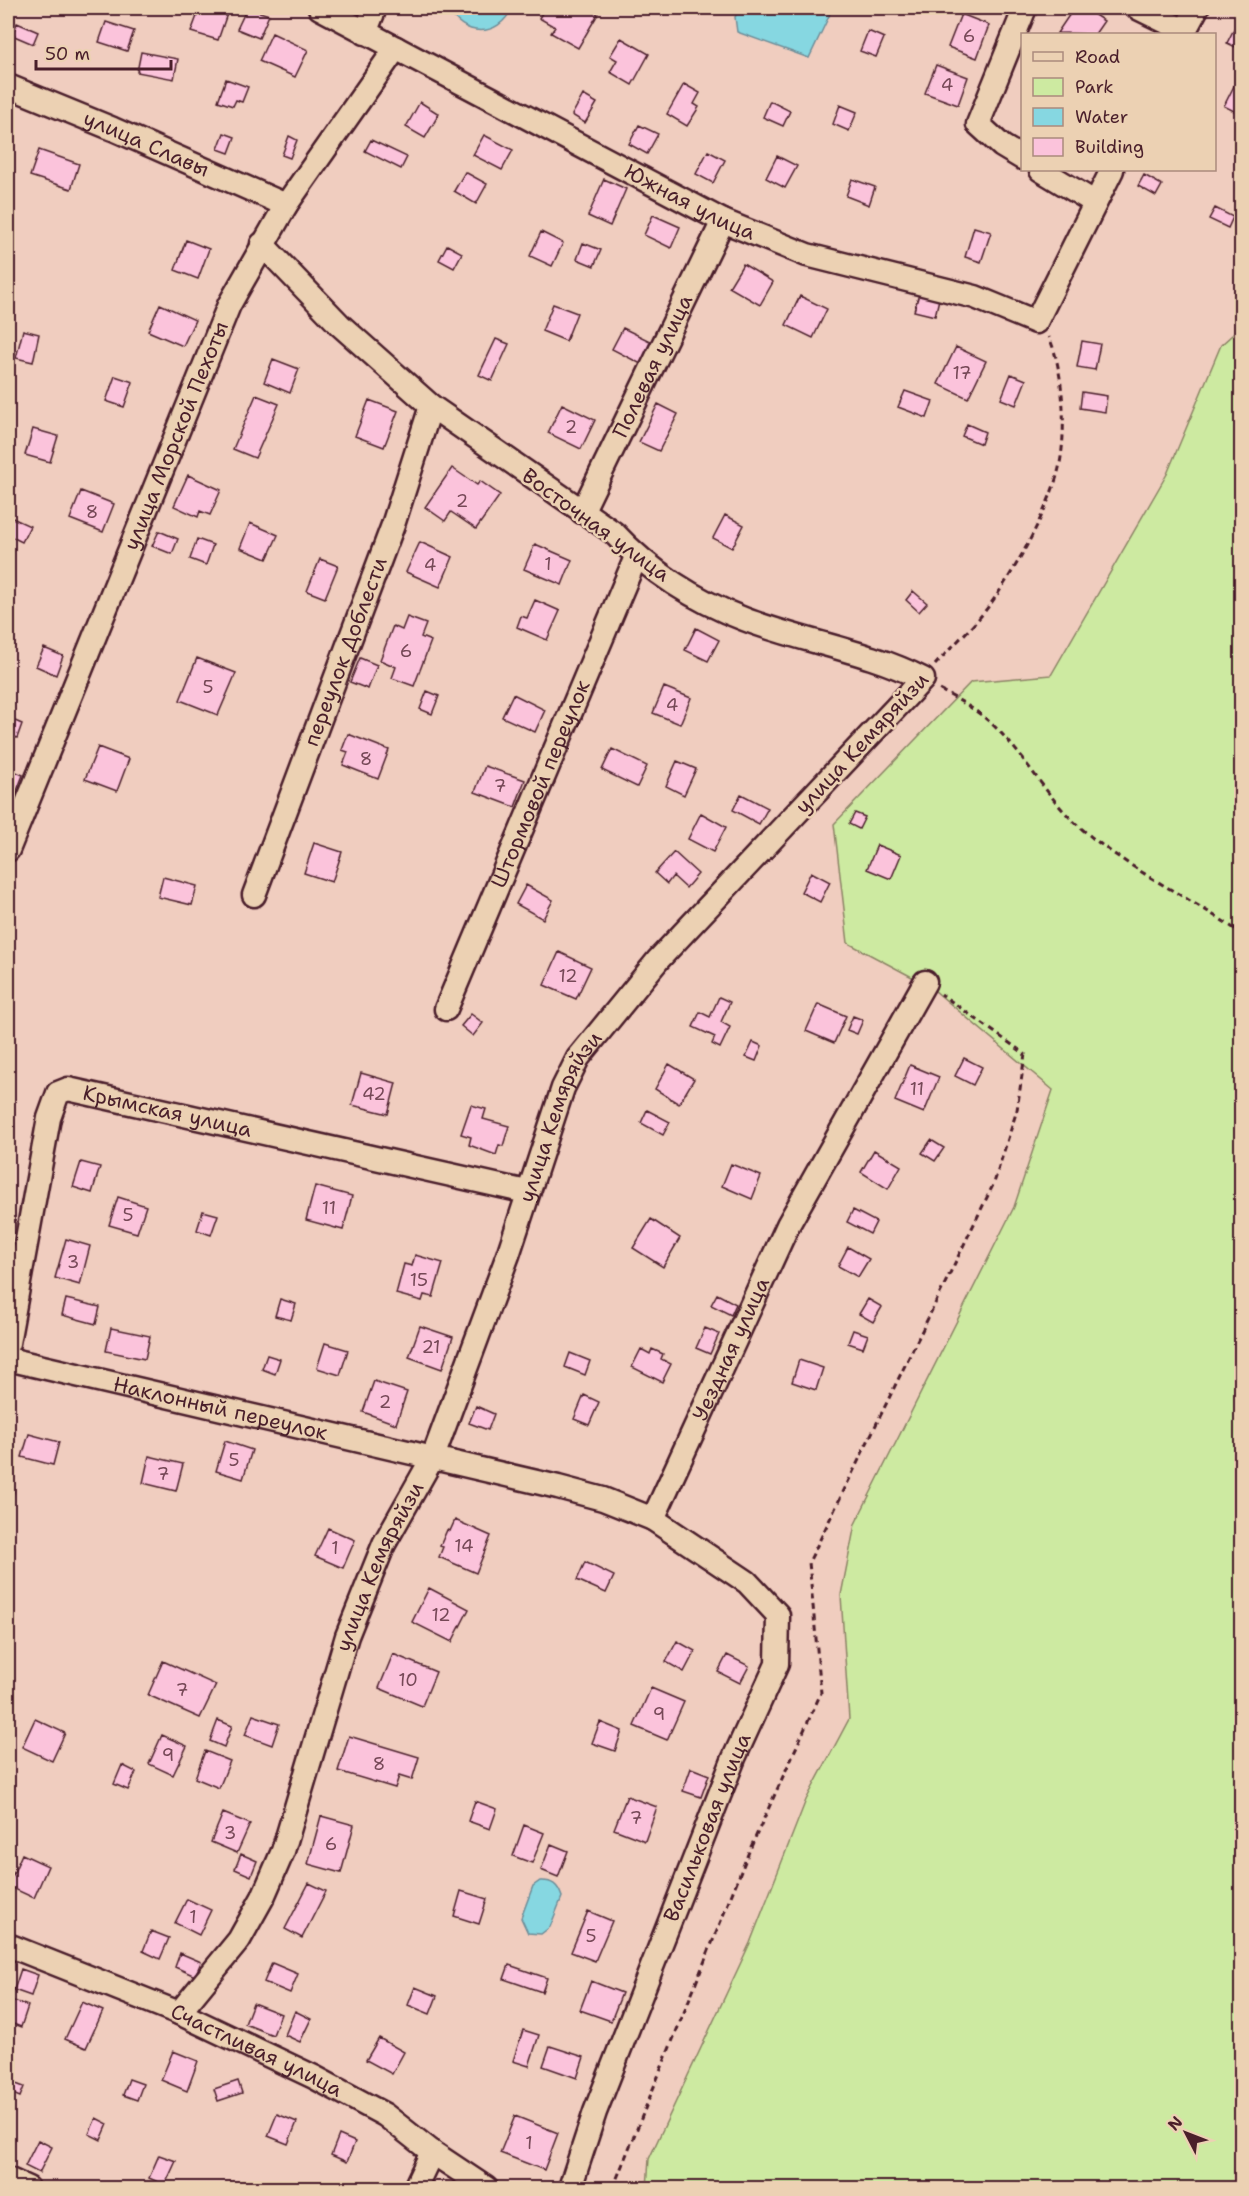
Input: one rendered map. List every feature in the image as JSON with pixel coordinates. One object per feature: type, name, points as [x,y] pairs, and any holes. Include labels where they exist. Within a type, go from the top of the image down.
[{"type":"street","name":"Южная улица","points":[[320,8],[723,221],[807,255],[975,297],[1036,322]]},
{"type":"street","points":[[365,33],[375,8]]},
{"type":"street","points":[[1021,157],[1002,146],[978,124],[1024,8]]},
{"type":"street","points":[[1138,8],[1184,33],[1197,8]]},
{"type":"street","name":"улица Морской Пехоты","points":[[8,850],[229,304],[286,205],[396,48]]},
{"type":"street","name":"улица Славы","points":[[8,86],[286,205]]},
{"type":"street","points":[[1043,171],[1094,202]]},
{"type":"street","points":[[1036,322],[1111,171]]},
{"type":"street","name":"Полевая улица","points":[[582,512],[723,221]]},
{"type":"street","name":"Восточная улица","points":[[262,244],[340,325],[430,406],[614,533],[636,557],[688,592],[744,619],[891,663],[923,679]]},
{"type":"street","name":"переулок Доблести","points":[[254,895],[393,525],[430,406]]},
{"type":"street","name":"Штормовой переулок","points":[[446,1009],[636,557]]},
{"type":"street","name":"улица Кемяряйзи","points":[[179,2013],[239,1940],[263,1897],[282,1851],[347,1636],[384,1544],[433,1456],[508,1255],[562,1088],[578,1058],[596,1033],[658,960],[923,679]]},
{"type":"street","name":"Уездная улица","points":[[653,1519],[788,1225],[925,982]]},
{"type":"street","name":"Крымская улица","points":[[8,1343],[49,1118],[58,1093],[68,1089],[527,1192]]},
{"type":"street","name":"Наклонный переулок","points":[[8,1359],[433,1456]]},
{"type":"street","points":[[433,1456],[603,1498],[653,1519]]},
{"type":"street","name":"Васильковая улица","points":[[570,2188],[595,2112],[734,1758],[777,1664],[778,1615],[747,1582],[653,1519]]},
{"type":"street","name":"Счастливая улица","points":[[8,1945],[179,2013],[314,2077],[385,2115],[432,2152],[486,2188]]},
{"type":"street","points":[[416,2188],[432,2152]]},
{"type":"path","name":"улица Кемяряйзи","points":[[923,679],[985,611],[1002,587],[1051,493],[1059,469],[1063,444],[1061,380],[1050,338],[1036,322]]},
{"type":"path","points":[[923,679],[980,713],[995,727],[1052,798],[1082,829],[1134,868],[1242,934]]},
{"type":"path","points":[[613,2188],[750,1849],[821,1693],[809,1562],[994,1183],[1017,1110],[1025,1054],[925,982]]},
{"type":"green space","points":[[1241,327],[1241,2188],[647,2188],[649,2159],[750,1943],[806,1800],[849,1719],[841,1595],[855,1524],[1014,1207],[1053,1090],[929,986],[848,943],[834,824],[971,682],[1051,675],[1167,474],[1221,345]]},
{"type":"water","points":[[448,8],[512,8],[498,25],[480,30],[462,25]]},
{"type":"water","points":[[740,8],[816,8],[830,14],[809,58],[737,32],[735,17]]},
{"type":"water","points":[[540,1881],[554,1884],[562,1897],[550,1927],[541,1934],[528,1933],[521,1918],[533,1886]]},
{"type":"building","points":[[200,8],[229,8],[218,40],[191,32]]},
{"type":"building","points":[[247,8],[269,15],[259,38],[237,29]]},
{"type":"building","points":[[545,8],[587,8],[598,14],[578,48],[551,33],[555,27],[539,18]]},
{"type":"building","points":[[1074,8],[1084,8],[1104,21],[1096,33],[1057,33]]},
{"type":"building","points":[[1242,13],[1242,50],[1227,43]]},
{"type":"building","points":[[961,14],[989,25],[977,58],[948,47]]},
{"type":"building","points":[[106,22],[134,31],[127,51],[99,42]]},
{"type":"building","points":[[17,23],[38,32],[33,44],[12,35]]},
{"type":"building","points":[[868,31],[884,38],[876,57],[860,51]]},
{"type":"building","points":[[272,33],[308,50],[295,77],[259,61]]},
{"type":"building","points":[[621,38],[649,54],[632,85],[610,72],[617,60],[610,56]]},
{"type":"building","points":[[141,52],[178,59],[174,79],[137,72]]},
{"type":"building","points":[[936,65],[968,77],[958,105],[925,93]]},
{"type":"building","points":[[226,79],[248,87],[242,102],[236,100],[233,106],[218,101]]},
{"type":"building","points":[[684,84],[700,93],[694,104],[699,107],[687,126],[667,114]]},
{"type":"building","points":[[1235,84],[1242,88],[1242,115],[1224,106]]},
{"type":"building","points":[[583,95],[597,103],[585,123],[572,115]]},
{"type":"building","points":[[770,101],[790,111],[783,126],[763,117]]},
{"type":"building","points":[[420,102],[439,114],[425,138],[406,127]]},
{"type":"building","points":[[840,105],[857,112],[849,131],[833,124]]},
{"type":"building","points":[[639,125],[658,134],[647,154],[629,144]]},
{"type":"building","points":[[224,133],[235,137],[229,153],[218,149]]},
{"type":"building","points":[[484,135],[513,150],[502,170],[473,155]]},
{"type":"building","points":[[289,136],[297,140],[290,158],[282,155]]},
{"type":"building","points":[[8,137],[13,140],[8,152]]},
{"type":"building","points":[[371,140],[407,157],[401,169],[365,151]]},
{"type":"building","points":[[39,150],[79,164],[71,189],[30,176]]},
{"type":"building","points":[[708,151],[725,160],[713,183],[696,174]]},
{"type":"building","points":[[777,156],[797,166],[785,188],[766,178]]},
{"type":"building","points":[[465,172],[487,184],[476,204],[454,191]]},
{"type":"building","points":[[1144,175],[1162,185],[1156,196],[1138,186]]},
{"type":"building","points":[[604,179],[626,189],[610,226],[588,216]]},
{"type":"building","points":[[852,179],[875,187],[869,205],[846,196]]},
{"type":"building","points":[[1215,208],[1233,217],[1228,228],[1209,219]]},
{"type":"building","points":[[653,215],[680,227],[671,248],[644,235]]},
{"type":"building","points":[[974,227],[991,232],[981,262],[965,257]]},
{"type":"building","points":[[541,232],[563,243],[552,266],[530,256]]},
{"type":"building","points":[[186,240],[209,249],[198,279],[175,270]]},
{"type":"building","points":[[583,243],[601,250],[594,266],[577,259]]},
{"type":"building","points":[[447,245],[462,253],[454,268],[439,260]]},
{"type":"building","points":[[743,264],[773,282],[760,305],[729,287]]},
{"type":"building","points":[[919,294],[939,299],[935,316],[914,311]]},
{"type":"building","points":[[800,296],[827,309],[813,338],[786,325]]},
{"type":"building","points":[[160,304],[195,320],[183,346],[148,331]]},
{"type":"building","points":[[553,304],[577,313],[566,341],[542,331]]},
{"type":"building","points":[[623,328],[652,342],[641,364],[612,349]]},
{"type":"building","points":[[23,330],[39,334],[33,362],[16,358]]},
{"type":"building","points":[[496,339],[509,344],[492,381],[479,375]]},
{"type":"building","points":[[1082,341],[1100,344],[1095,370],[1077,367]]},
{"type":"building","points":[[956,347],[986,361],[968,398],[938,384]]},
{"type":"building","points":[[273,359],[299,369],[290,393],[264,382]]},
{"type":"building","points":[[1011,374],[1026,380],[1016,405],[1001,399]]},
{"type":"building","points":[[115,376],[133,382],[124,407],[106,401]]},
{"type":"building","points":[[905,391],[933,401],[927,418],[898,407]]},
{"type":"building","points":[[1082,392],[1107,396],[1105,412],[1080,408]]},
{"type":"building","points":[[256,395],[279,404],[255,458],[233,449]]},
{"type":"building","points":[[369,400],[398,411],[384,447],[355,436]]},
{"type":"building","points":[[562,404],[595,420],[581,449],[548,433]]},
{"type":"building","points":[[658,404],[678,414],[659,451],[639,442]]},
{"type":"building","points":[[967,424],[985,432],[981,444],[962,436]]},
{"type":"building","points":[[33,429],[58,436],[50,462],[25,455]]},
{"type":"building","points":[[452,468],[477,485],[480,481],[500,495],[476,529],[451,512],[445,521],[425,507]]},
{"type":"building","points":[[188,475],[221,490],[210,515],[200,511],[198,517],[174,506]]},
{"type":"building","points":[[81,491],[114,504],[103,532],[70,519]]},
{"type":"building","points":[[725,515],[744,525],[732,548],[713,538]]},
{"type":"building","points":[[8,516],[30,526],[22,542],[8,535]]},
{"type":"building","points":[[250,523],[278,535],[267,559],[240,548]]},
{"type":"building","points":[[159,531],[178,539],[172,554],[152,546]]},
{"type":"building","points":[[197,539],[213,545],[206,565],[190,559]]},
{"type":"building","points":[[420,542],[453,557],[440,587],[406,572]]},
{"type":"building","points":[[535,544],[572,560],[562,585],[524,569]]},
{"type":"building","points":[[320,559],[338,566],[325,598],[307,591]]},
{"type":"building","points":[[913,591],[927,603],[919,612],[906,600]]},
{"type":"building","points":[[535,600],[560,611],[547,640],[517,627],[521,616],[527,618]]},
{"type":"building","points":[[407,617],[426,624],[421,637],[431,641],[414,686],[392,678],[396,667],[380,660],[393,626],[402,630]]},
{"type":"building","points":[[696,628],[719,640],[708,661],[685,650]]},
{"type":"building","points":[[44,648],[63,656],[56,675],[36,666]]},
{"type":"building","points":[[197,658],[236,673],[218,715],[180,700]]},
{"type":"building","points":[[360,658],[377,665],[368,689],[350,682]]},
{"type":"building","points":[[664,687],[691,698],[680,724],[653,713]]},
{"type":"building","points":[[427,691],[439,696],[432,714],[420,709]]},
{"type":"building","points":[[513,694],[545,710],[535,732],[502,717]]},
{"type":"building","points":[[8,718],[22,724],[17,738],[8,735]]},
{"type":"building","points":[[348,734],[389,750],[378,779],[343,765],[348,752],[342,750]]},
{"type":"building","points":[[98,747],[129,759],[117,791],[85,779]]},
{"type":"building","points":[[612,749],[647,766],[637,787],[602,770]]},
{"type":"building","points":[[677,761],[696,769],[684,795],[666,786]]},
{"type":"building","points":[[485,766],[525,780],[515,807],[475,792]]},
{"type":"building","points":[[9,769],[23,775],[10,809],[8,808]]},
{"type":"building","points":[[741,794],[768,808],[759,824],[733,810]]},
{"type":"building","points":[[701,813],[726,827],[713,852],[688,839]]},
{"type":"building","points":[[855,813],[865,817],[859,829],[849,824]]},
{"type":"building","points":[[314,843],[342,852],[332,882],[304,873]]},
{"type":"building","points":[[877,845],[901,855],[891,879],[867,869]]},
{"type":"building","points":[[674,852],[698,874],[686,888],[673,876],[667,884],[655,873]]},
{"type":"building","points":[[811,872],[830,882],[820,902],[801,892]]},
{"type":"building","points":[[163,877],[197,886],[192,905],[158,897]]},
{"type":"building","points":[[526,885],[553,900],[543,919],[516,904]]},
{"type":"building","points":[[559,952],[591,967],[576,999],[544,985]]},
{"type":"building","points":[[719,997],[730,1002],[721,1022],[730,1027],[720,1048],[712,1044],[715,1037],[693,1027],[700,1012],[710,1017]]},
{"type":"building","points":[[818,1004],[846,1016],[834,1043],[806,1031]]},
{"type":"building","points":[[471,1014],[483,1023],[473,1036],[461,1026]]},
{"type":"building","points":[[853,1016],[863,1020],[857,1034],[847,1030]]},
{"type":"building","points":[[753,1042],[762,1046],[756,1061],[746,1057]]},
{"type":"building","points":[[964,1058],[982,1067],[973,1085],[955,1076]]},
{"type":"building","points":[[669,1064],[694,1079],[679,1104],[655,1089]]},
{"type":"building","points":[[910,1065],[939,1077],[924,1113],[895,1101]]},
{"type":"building","points":[[361,1073],[396,1083],[388,1114],[352,1105]]},
{"type":"building","points":[[471,1105],[486,1109],[483,1119],[509,1126],[503,1146],[499,1145],[496,1155],[469,1145],[471,1137],[461,1134]]},
{"type":"building","points":[[647,1110],[670,1122],[663,1135],[641,1123]]},
{"type":"building","points":[[931,1140],[944,1148],[935,1161],[922,1153]]},
{"type":"building","points":[[874,1150],[901,1166],[888,1189],[861,1172]]},
{"type":"building","points":[[81,1162],[100,1167],[92,1193],[73,1187]]},
{"type":"building","points":[[731,1164],[761,1176],[752,1199],[722,1186]]},
{"type":"building","points":[[315,1186],[352,1196],[343,1230],[306,1220]]},
{"type":"building","points":[[118,1197],[146,1206],[137,1233],[109,1225]]},
{"type":"building","points":[[853,1210],[876,1222],[870,1234],[847,1222]]},
{"type":"building","points":[[203,1211],[218,1215],[211,1235],[197,1230]]},
{"type":"building","points":[[651,1219],[680,1238],[663,1267],[633,1248]]},
{"type":"building","points":[[66,1239],[90,1246],[80,1285],[55,1278]]},
{"type":"building","points":[[848,1247],[869,1259],[858,1277],[838,1266]]},
{"type":"building","points":[[415,1255],[443,1263],[433,1297],[424,1295],[422,1301],[396,1294],[404,1264],[412,1266]]},
{"type":"building","points":[[717,1294],[736,1304],[731,1315],[711,1305]]},
{"type":"building","points":[[66,1299],[100,1307],[96,1324],[62,1315]]},
{"type":"building","points":[[280,1299],[296,1304],[291,1320],[275,1316]]},
{"type":"building","points":[[868,1299],[882,1307],[873,1322],[859,1314]]},
{"type":"building","points":[[420,1326],[453,1337],[442,1369],[409,1357]]},
{"type":"building","points":[[111,1328],[150,1336],[145,1359],[106,1351]]},
{"type":"building","points":[[705,1328],[719,1334],[710,1354],[696,1348]]},
{"type":"building","points":[[853,1330],[868,1335],[863,1348],[848,1343]]},
{"type":"building","points":[[325,1343],[348,1350],[340,1375],[317,1368]]},
{"type":"building","points":[[641,1349],[650,1354],[652,1349],[663,1354],[661,1359],[671,1364],[662,1382],[632,1367]]},
{"type":"building","points":[[570,1353],[590,1361],[585,1375],[565,1367]]},
{"type":"building","points":[[267,1355],[280,1359],[275,1374],[262,1369]]},
{"type":"building","points":[[799,1360],[823,1368],[816,1390],[792,1382]]},
{"type":"building","points":[[374,1381],[407,1392],[396,1424],[363,1412]]},
{"type":"building","points":[[584,1395],[599,1402],[589,1425],[574,1419]]},
{"type":"building","points":[[476,1406],[494,1414],[488,1430],[469,1423]]},
{"type":"building","points":[[29,1434],[59,1442],[53,1465],[22,1457]]},
{"type":"building","points":[[225,1441],[252,1450],[243,1479],[216,1471]]},
{"type":"building","points":[[149,1456],[183,1464],[176,1491],[143,1483]]},
{"type":"building","points":[[8,1490],[14,1491],[11,1506],[8,1506]]},
{"type":"building","points":[[455,1520],[491,1536],[476,1573],[439,1557],[443,1547],[440,1546],[447,1530],[450,1531]]},
{"type":"building","points":[[328,1528],[355,1540],[343,1568],[315,1556]]},
{"type":"building","points":[[585,1562],[614,1576],[606,1593],[577,1580]]},
{"type":"building","points":[[429,1588],[469,1609],[452,1642],[412,1622]]},
{"type":"building","points":[[677,1641],[695,1651],[684,1672],[666,1662]]},
{"type":"building","points":[[393,1654],[436,1672],[422,1706],[379,1688]]},
{"type":"building","points":[[727,1655],[749,1666],[740,1683],[718,1672]]},
{"type":"building","points":[[163,1661],[216,1685],[200,1718],[148,1695]]},
{"type":"building","points":[[651,1688],[684,1702],[667,1740],[634,1726]]},
{"type":"building","points":[[253,1715],[279,1724],[272,1745],[245,1735]]},
{"type":"building","points":[[35,1719],[65,1733],[52,1761],[22,1747]]},
{"type":"building","points":[[218,1720],[232,1726],[224,1747],[210,1741]]},
{"type":"building","points":[[600,1722],[622,1731],[615,1751],[592,1743]]},
{"type":"building","points":[[162,1735],[187,1746],[173,1775],[149,1764]]},
{"type":"building","points":[[349,1736],[419,1757],[412,1780],[399,1776],[395,1788],[338,1771]]},
{"type":"building","points":[[205,1751],[230,1761],[219,1788],[195,1778]]},
{"type":"building","points":[[122,1765],[136,1772],[128,1790],[114,1784]]},
{"type":"building","points":[[691,1768],[709,1775],[701,1797],[683,1791]]},
{"type":"building","points":[[627,1796],[657,1807],[645,1841],[614,1829]]},
{"type":"building","points":[[475,1801],[497,1809],[490,1829],[468,1821]]},
{"type":"building","points":[[223,1813],[250,1824],[237,1853],[211,1842]]},
{"type":"building","points":[[321,1816],[354,1825],[341,1873],[308,1864]]},
{"type":"building","points":[[524,1825],[544,1833],[532,1863],[513,1856]]},
{"type":"building","points":[[551,1844],[568,1851],[558,1877],[541,1870]]},
{"type":"building","points":[[22,1854],[48,1866],[34,1898],[8,1886]]},
{"type":"building","points":[[241,1854],[257,1861],[251,1876],[235,1869]]},
{"type":"building","points":[[309,1883],[326,1891],[302,1938],[285,1929]]},
{"type":"building","points":[[461,1891],[487,1899],[479,1924],[454,1916]]},
{"type":"building","points":[[187,1899],[211,1910],[199,1935],[175,1923]]},
{"type":"building","points":[[588,1911],[612,1921],[595,1961],[571,1952]]},
{"type":"building","points":[[151,1931],[169,1938],[160,1959],[143,1951]]},
{"type":"building","points":[[180,1953],[201,1962],[195,1976],[175,1967]]},
{"type":"building","points":[[272,1963],[298,1974],[290,1993],[264,1982]]},
{"type":"building","points":[[509,1965],[547,1978],[542,1992],[504,1979]]},
{"type":"building","points":[[21,1969],[38,1975],[31,1996],[14,1990]]},
{"type":"building","points":[[591,1981],[622,1993],[611,2021],[580,2010]]},
{"type":"building","points":[[415,1987],[437,1996],[430,2014],[408,2005]]},
{"type":"building","points":[[8,1999],[28,2006],[21,2027],[8,2022]]},
{"type":"building","points":[[82,2002],[103,2011],[86,2048],[65,2039]]},
{"type":"building","points":[[253,2003],[281,2014],[273,2035],[245,2024]]},
{"type":"building","points":[[295,2011],[311,2019],[300,2042],[285,2035]]},
{"type":"building","points":[[523,2030],[539,2035],[529,2066],[513,2061]]},
{"type":"building","points":[[379,2038],[404,2052],[392,2074],[366,2060]]},
{"type":"building","points":[[550,2046],[584,2057],[577,2078],[543,2066]]},
{"type":"building","points":[[173,2051],[198,2061],[187,2091],[161,2080]]},
{"type":"building","points":[[129,2079],[143,2084],[137,2100],[123,2095]]},
{"type":"building","points":[[8,2081],[24,2087],[20,2097],[8,2092]]},
{"type":"building","points":[[238,2081],[242,2093],[218,2101],[214,2089]]},
{"type":"building","points":[[277,2114],[297,2122],[288,2144],[268,2136]]},
{"type":"building","points":[[515,2116],[558,2133],[544,2170],[500,2153]]},
{"type":"building","points":[[96,2118],[108,2124],[101,2140],[89,2134]]},
{"type":"building","points":[[339,2135],[355,2142],[347,2162],[331,2155]]},
{"type":"building","points":[[38,2140],[52,2147],[39,2173],[25,2166]]},
{"type":"building","points":[[159,2155],[176,2161],[165,2185],[149,2178]]}]
